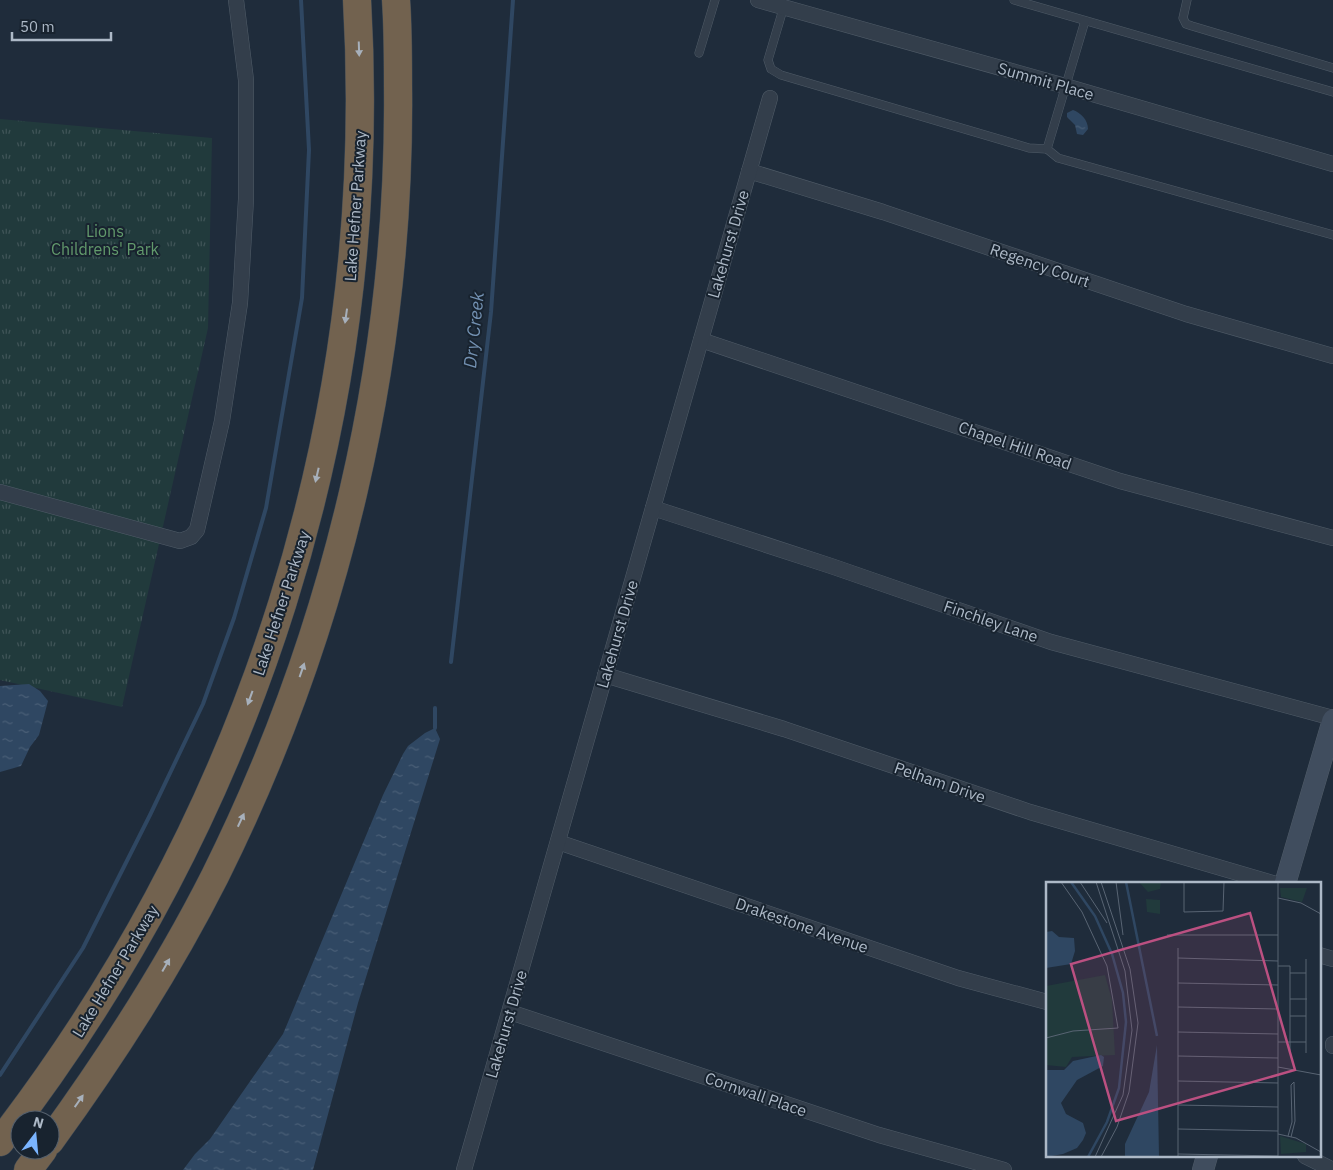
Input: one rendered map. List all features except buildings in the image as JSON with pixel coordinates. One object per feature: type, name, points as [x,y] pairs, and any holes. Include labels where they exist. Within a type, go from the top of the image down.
[{"type":"highway","name":"Lake Hefner Parkway","points":[[0,1142],[64,1054],[98,1002],[158,900],[185,848],[238,730],[275,630],[308,517],[330,416],[348,296],[360,153],[357,0]]},
{"type":"highway","points":[[60,1127],[101,1070],[148,996],[215,876],[256,789],[294,694],[343,538],[365,442],[383,340],[391,268],[399,147],[398,6]]},
{"type":"main road","points":[[1286,882],[1333,719]]},
{"type":"street","points":[[0,492],[180,541],[191,537],[197,530],[222,421],[240,303],[246,199],[246,80],[236,0]]},
{"type":"street","name":"Summit Place","points":[[758,0],[785,4],[1333,164]]},
{"type":"street","name":"Lakehurst Drive","points":[[464,1170],[770,98]]},
{"type":"street","name":"Regency Court","points":[[749,171],[883,212],[1186,314],[1333,356]]},
{"type":"street","name":"Chapel Hill Road","points":[[701,340],[1120,480],[1333,538]]},
{"type":"street","name":"Finchley Lane","points":[[653,508],[831,566],[1051,642],[1333,719]]},
{"type":"street","name":"Pelham Drive","points":[[606,675],[784,730],[1030,812],[1269,882]]},
{"type":"street","name":"Drakestone Avenue","points":[[558,842],[958,978],[1046,1002]]},
{"type":"street","points":[[1320,955],[1333,959]]},
{"type":"street","name":"Cornwall Place","points":[[510,1012],[880,1135],[1004,1170]]},
{"type":"street","points":[[1309,1158],[1333,1170]]},
{"type":"lane","points":[[699,53],[715,0]]},
{"type":"lane","points":[[1014,0],[1333,92]]},
{"type":"lane","points":[[1187,0],[1183,18],[1186,24],[1333,68]]},
{"type":"lane","points":[[785,4],[768,60],[772,69],[780,75],[1029,148],[1046,149],[1058,158],[1333,235]]},
{"type":"lane","points":[[1046,149],[1086,21]]},
{"type":"green space","name":"Lions Childrens' Park","points":[[0,119],[212,138],[208,328],[122,707],[0,680]]},
{"type":"water","points":[[1073,110],[1079,113],[1087,123],[1088,129],[1083,135],[1077,134],[1075,125],[1067,117],[1067,113]]},
{"type":"water","points":[[29,684],[40,691],[48,701],[39,735],[30,747],[21,766],[0,772],[0,686]]},
{"type":"water","points":[[435,728],[440,739],[358,1003],[313,1170],[183,1170],[210,1139],[283,1034],[383,795],[403,754],[408,746]]},
{"type":"waterway","points":[[0,1075],[83,948],[203,704],[234,618],[266,508],[302,298],[309,150],[301,0]]},
{"type":"waterway","name":"Dry Creek","points":[[451,662],[491,312],[513,0]]},
{"type":"waterway","name":"Dry Creek","points":[[435,708],[435,728]]}]
